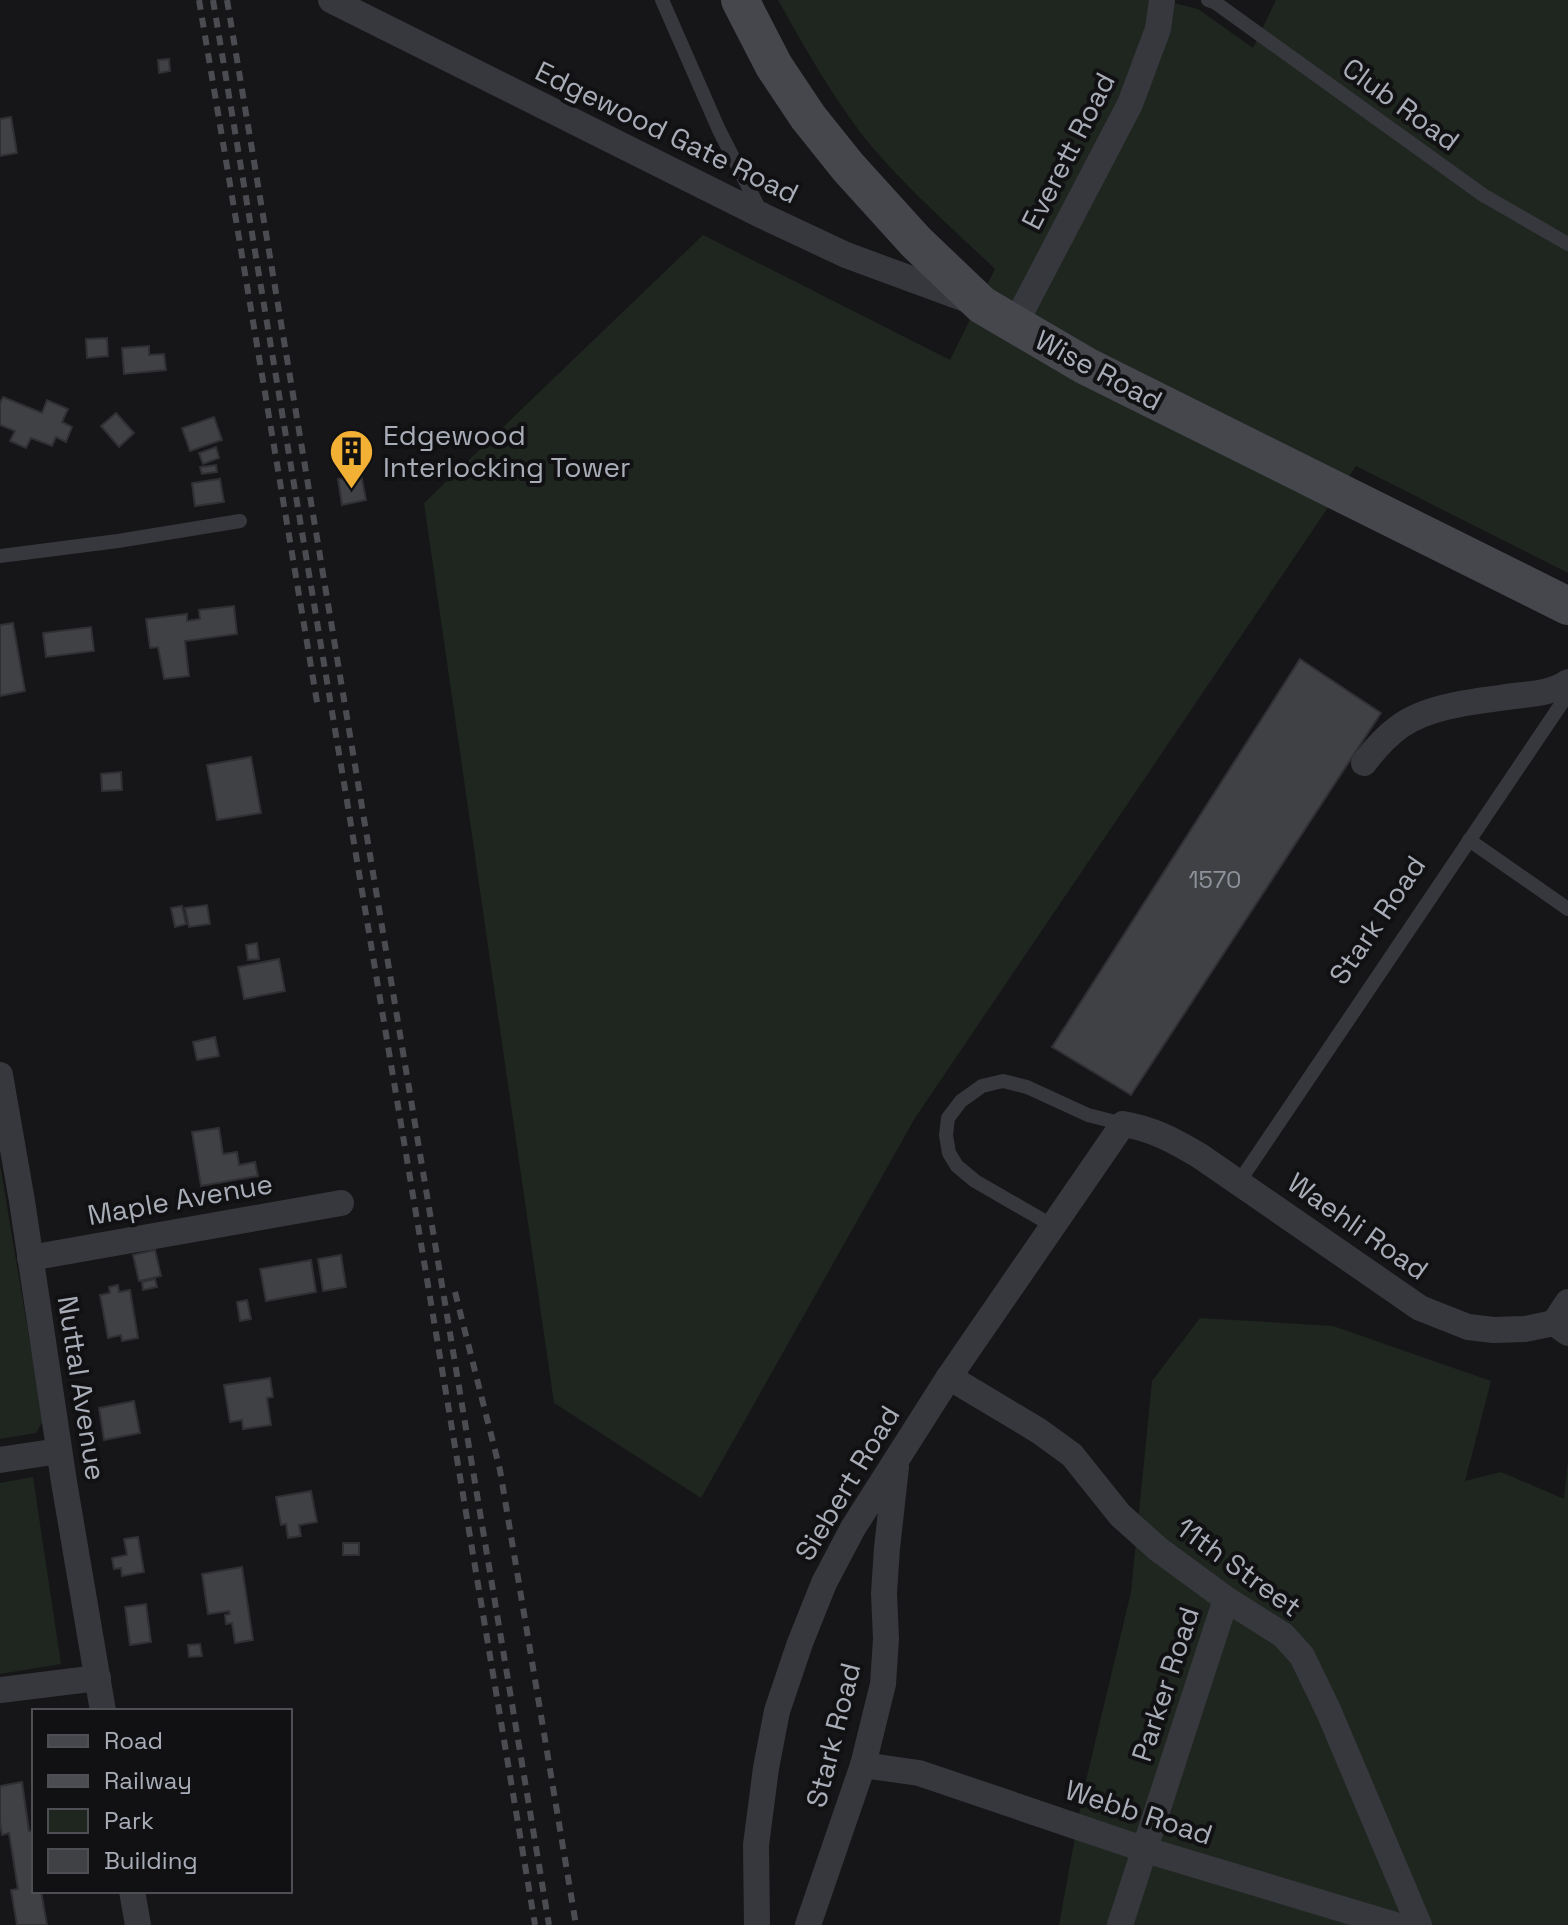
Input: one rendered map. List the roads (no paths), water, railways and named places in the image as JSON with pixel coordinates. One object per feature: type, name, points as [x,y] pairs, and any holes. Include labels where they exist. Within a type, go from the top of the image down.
[{"type":"street","name":"Edgewood Gate Road","points":[[331,0],[846,255],[982,305]]},
{"type":"street","name":"Wise Road","points":[[740,0],[774,66],[808,117],[848,167],[916,242],[982,305],[1086,366],[1568,606]]},
{"type":"street","name":"Everett Road","points":[[1015,324],[1130,104],[1158,29],[1162,0]]},
{"type":"street","points":[[1364,763],[1378,745],[1401,725],[1434,710],[1539,693],[1568,682]]},
{"type":"street","name":"Nuttal Avenue","points":[[0,1075],[103,1709]]},
{"type":"street","name":"Waehli Road","points":[[1123,1124],[1145,1128],[1170,1138],[1239,1182],[1420,1308],[1468,1327],[1494,1330],[1525,1329],[1563,1319]]},
{"type":"street","name":"Siebert Road","points":[[757,1925],[756,1845],[777,1711],[824,1583],[853,1528],[949,1377],[1123,1124]]},
{"type":"street","name":"Maple Avenue","points":[[30,1258],[341,1203]]},
{"type":"street","name":"11th Street","points":[[949,1377],[1039,1431],[1072,1455],[1120,1515],[1158,1549],[1226,1599],[1283,1635],[1302,1656],[1329,1712],[1419,1925]]},
{"type":"street","points":[[0,1460],[59,1451]]},
{"type":"street","name":"Stark Road","points":[[808,1925],[863,1765],[883,1684],[886,1639],[884,1593],[897,1459]]},
{"type":"street","name":"Parker Road","points":[[1120,1925],[1226,1599]]},
{"type":"street","points":[[0,1690],[98,1678]]},
{"type":"street","name":"Webb Road","points":[[863,1765],[919,1773],[1146,1850],[1395,1925]]},
{"type":"street","points":[[132,1893],[138,1925]]},
{"type":"lane","points":[[662,0],[719,130],[763,216]]},
{"type":"lane","name":"Club Road","points":[[1208,0],[1483,195],[1568,244]]},
{"type":"lane","points":[[0,556],[240,521]]},
{"type":"lane","name":"Stark Road","points":[[1239,1182],[1568,694]]},
{"type":"lane","points":[[1469,840],[1568,909]]},
{"type":"lane","points":[[1053,1226],[975,1181],[957,1166],[949,1153],[946,1135],[948,1118],[961,1101],[982,1086],[1003,1081],[1027,1087],[1088,1115],[1123,1124]]},
{"type":"railway","points":[[199,0],[318,708]]},
{"type":"railway","points":[[213,0],[535,1925]]},
{"type":"railway","points":[[227,0],[549,1925]]},
{"type":"railway","points":[[455,1292],[500,1470],[576,1925]]},
{"type":"place","name":"Edgewood Interlocking Tower","points":[[352,490]]}]
